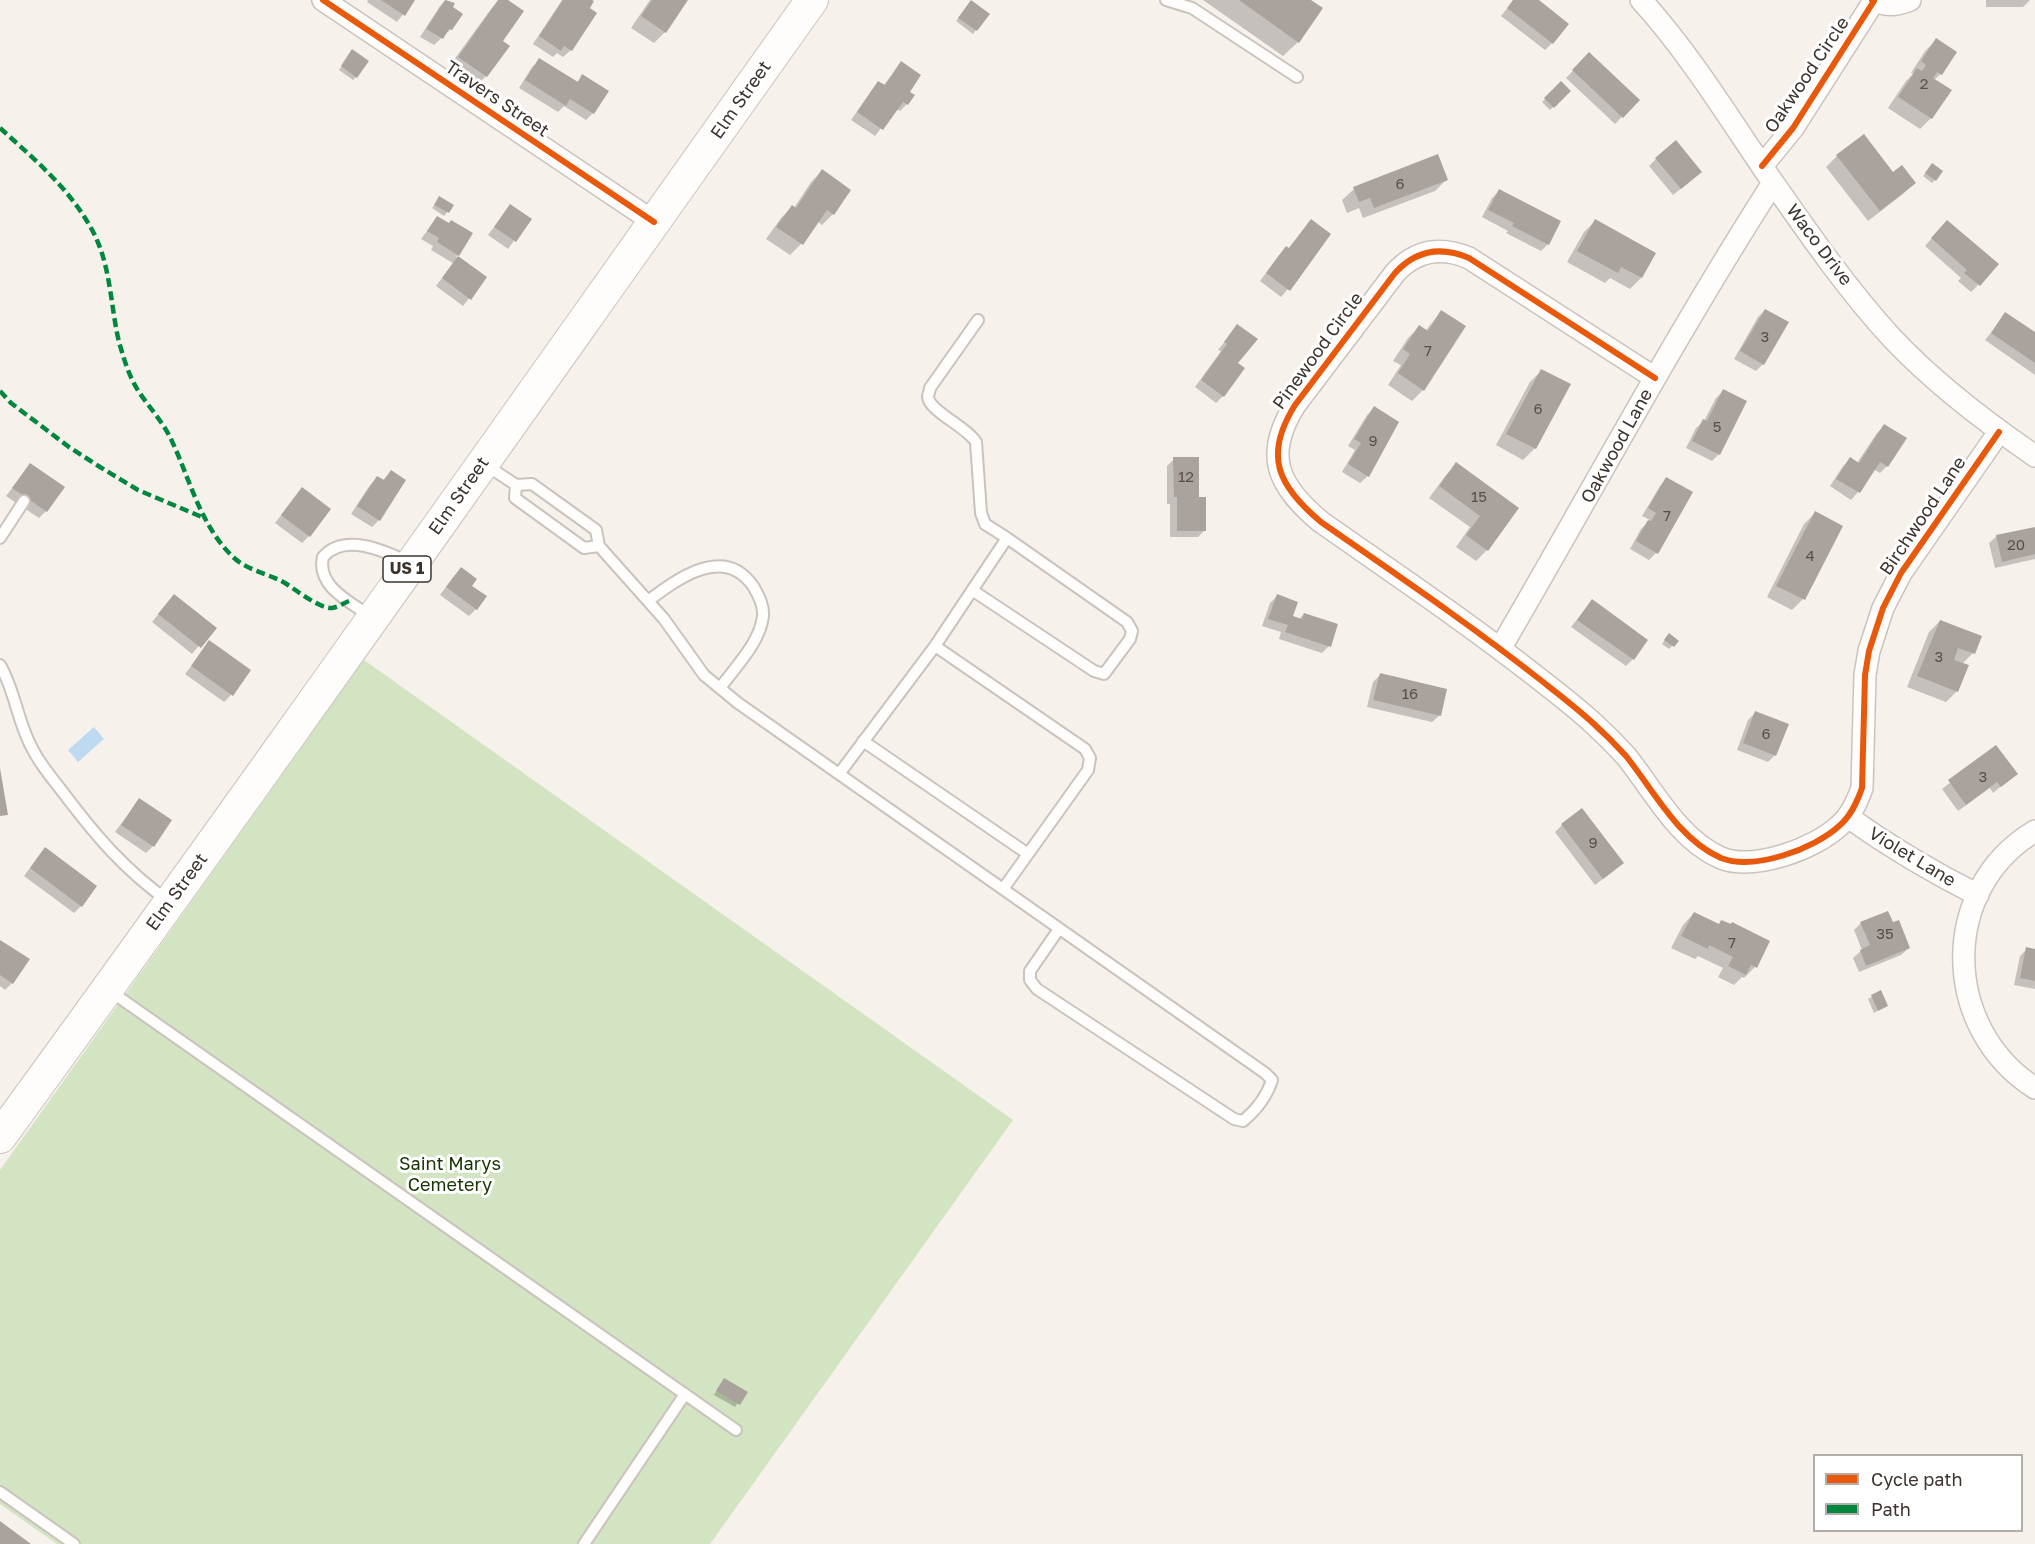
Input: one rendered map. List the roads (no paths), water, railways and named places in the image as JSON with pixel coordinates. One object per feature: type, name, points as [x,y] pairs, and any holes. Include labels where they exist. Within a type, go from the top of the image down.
[{"type":"main road","name":"Elm Street","points":[[0,1137],[292,733],[372,617],[812,0]]},
{"type":"street","name":"Travers Street","points":[[323,0],[654,222]]},
{"type":"street","name":"Waco Drive","points":[[1641,0],[1671,34],[1833,267],[1892,338],[1999,432],[2035,456]]},
{"type":"street","name":"Oakwood Circle","points":[[1768,174],[1792,128],[1873,1],[1887,5],[1910,0]]},
{"type":"street","name":"Oakwood Lane","points":[[1500,649],[1585,504],[1768,174]]},
{"type":"street","name":"Pinewood Circle","points":[[1500,649],[1306,510],[1287,485],[1279,466],[1277,451],[1284,424],[1295,405],[1395,273],[1413,258],[1430,251],[1452,252],[1469,258],[1655,378]]},
{"type":"street","name":"Birchwood Lane","points":[[1500,649],[1610,739],[1679,826],[1712,853],[1734,861],[1749,862],[1773,858],[1813,843],[1828,835],[1848,817],[1858,801],[1862,788],[1865,675],[1869,651],[1883,608],[1901,573],[1999,432]]},
{"type":"street","name":"Violet Lane","points":[[1848,817],[1912,860],[1978,895]]},
{"type":"street","points":[[2035,831],[2008,852],[1992,871],[1978,895],[1970,915],[1963,963],[1972,1011],[1983,1034],[1996,1054],[2013,1072],[2035,1088]]},
{"type":"lane","points":[[1166,0],[1192,8],[1297,77]]},
{"type":"lane","points":[[972,590],[1094,671],[1104,674],[1132,631],[1127,622],[985,524],[981,513],[976,442],[971,434],[932,407],[928,398],[930,388],[978,320]]},
{"type":"lane","points":[[483,463],[516,485],[532,483],[596,530],[599,546],[664,619],[704,675],[738,703],[1059,928],[1265,1073],[1272,1080],[1269,1090],[1250,1115],[1243,1121],[1234,1119],[1037,989],[1030,980],[1030,971],[1059,928]]},
{"type":"lane","points":[[516,485],[515,498],[584,548],[599,546]]},
{"type":"lane","points":[[0,538],[24,501]]},
{"type":"lane","points":[[839,774],[934,646],[1008,538]]},
{"type":"lane","points":[[372,617],[334,590],[322,573],[323,557],[336,547],[354,545],[385,551],[411,564]]},
{"type":"lane","points":[[648,601],[678,579],[695,570],[716,566],[734,570],[747,579],[759,595],[763,615],[751,645],[720,687]]},
{"type":"lane","points":[[934,646],[1085,749],[1090,758],[1088,770],[1003,889]]},
{"type":"lane","points":[[0,665],[9,682],[24,732],[36,758],[111,852],[142,882],[170,902]]},
{"type":"lane","points":[[863,741],[1028,854]]},
{"type":"lane","points":[[107,989],[736,1430]]},
{"type":"lane","points":[[584,1544],[685,1394]]},
{"type":"lane","points":[[0,1492],[74,1544]]},
{"type":"water","points":[[94,727],[104,739],[78,762],[68,750]]},
{"type":"park label","name":"Saint Marys Cemetery","points":[[450,1174]]}]
